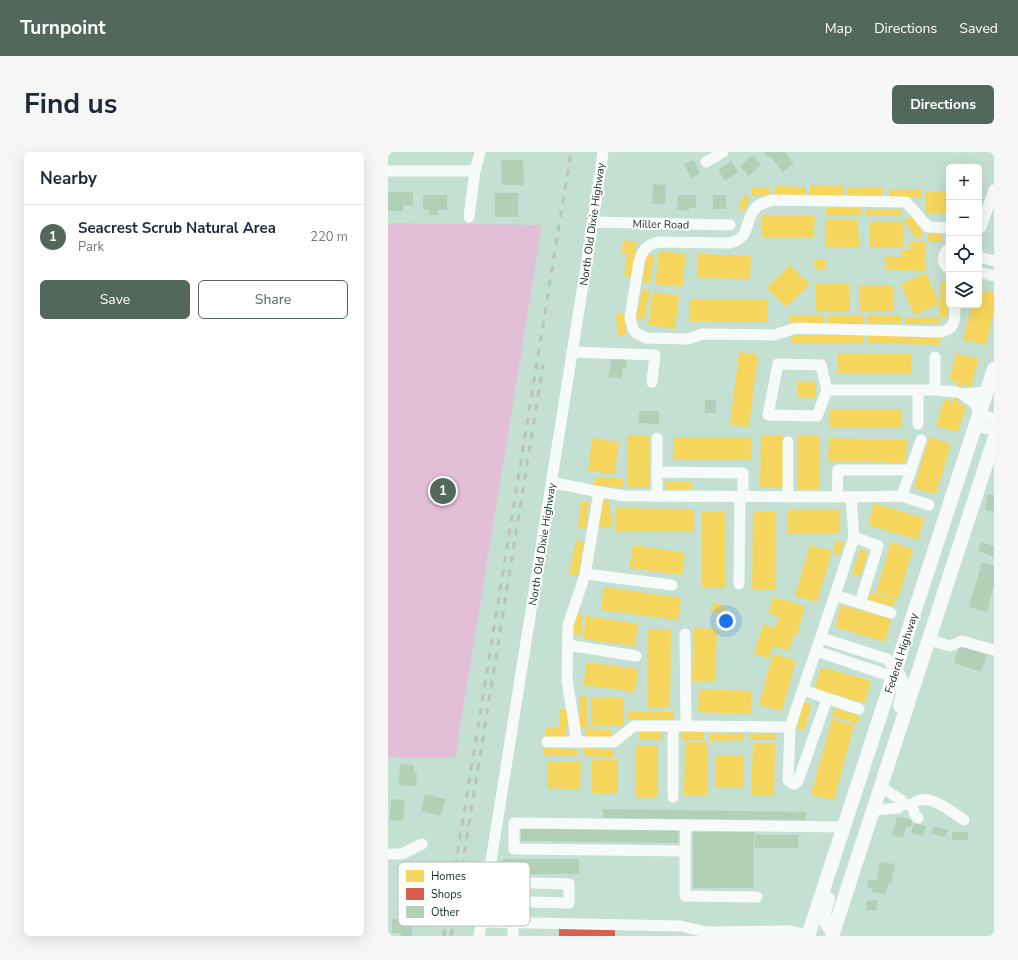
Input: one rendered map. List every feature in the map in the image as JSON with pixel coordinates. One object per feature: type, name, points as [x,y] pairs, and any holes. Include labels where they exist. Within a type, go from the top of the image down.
[{"type":"main road","name":"Federal Highway","points":[[808,936],[994,369]]},
{"type":"main road","name":"Federal Highway","points":[[833,934],[994,440]]},
{"type":"main road","points":[[868,827],[866,817],[868,805],[904,689],[902,680],[894,673]]},
{"type":"main road","points":[[833,934],[827,925],[824,916],[825,908],[845,849],[847,838],[844,825]]},
{"type":"street","points":[[469,217],[475,171],[480,152]]},
{"type":"street","name":"North Old Dixie Highway","points":[[490,862],[552,482],[603,152]]},
{"type":"street","points":[[706,162],[723,152]]},
{"type":"street","points":[[388,171],[475,171]]},
{"type":"street","points":[[982,227],[994,190]]},
{"type":"street","points":[[946,228],[928,228],[906,202],[773,200],[765,202],[752,212],[748,219],[745,233],[736,242],[658,242],[645,248],[640,254],[630,324],[636,333],[646,338],[688,338],[702,334],[774,335],[796,328],[938,332],[948,330],[951,327],[955,318],[955,308]]},
{"type":"street","name":"Miller Road","points":[[593,222],[730,225]]},
{"type":"street","points":[[946,253],[943,258],[946,267]]},
{"type":"street","points":[[982,258],[994,261]]},
{"type":"street","points":[[982,273],[994,276]]},
{"type":"street","points":[[572,352],[655,355],[652,382]]},
{"type":"street","points":[[935,357],[935,390]]},
{"type":"street","points":[[778,364],[821,365],[827,390],[816,416],[768,415],[778,364]]},
{"type":"street","points":[[827,390],[935,390],[960,393],[987,392]]},
{"type":"street","points":[[918,390],[918,424]]},
{"type":"street","points":[[960,393],[975,404],[978,419],[994,431]]},
{"type":"street","points":[[978,419],[994,420]]},
{"type":"street","points":[[657,438],[657,496]]},
{"type":"street","points":[[902,496],[921,440]]},
{"type":"street","points":[[788,442],[788,497]]},
{"type":"street","points":[[837,497],[838,470],[910,470]]},
{"type":"street","points":[[657,472],[743,473],[741,497],[740,584]]},
{"type":"street","points":[[552,482],[626,496],[902,496],[929,506]]},
{"type":"street","points":[[577,742],[567,680],[568,626],[586,574],[599,492]]},
{"type":"street","points":[[827,698],[798,781],[794,784],[788,780],[790,727],[854,538],[851,497]]},
{"type":"street","points":[[854,538],[878,546],[860,603]]},
{"type":"street","points":[[586,574],[672,585]]},
{"type":"street","points":[[835,595],[891,613]]},
{"type":"street","points":[[685,634],[686,726]]},
{"type":"street","points":[[821,638],[887,659],[894,673]]},
{"type":"street","points":[[929,640],[950,646],[962,641],[994,650]]},
{"type":"street","points":[[568,645],[636,656]]},
{"type":"street","points":[[816,651],[894,673]]},
{"type":"street","points":[[802,690],[859,709]]},
{"type":"street","points":[[548,742],[614,742],[634,726],[790,727]]},
{"type":"street","points":[[673,796],[674,726]]},
{"type":"street","points":[[881,787],[907,804],[918,818]]},
{"type":"street","points":[[874,810],[898,808],[920,799],[934,801],[964,820]]},
{"type":"street","points":[[685,851],[514,850],[514,822],[686,825],[844,825]]},
{"type":"street","points":[[686,825],[685,896],[757,897]]},
{"type":"street","points":[[388,854],[402,854],[422,844]]},
{"type":"street","points":[[530,883],[569,884],[569,903],[530,902]]},
{"type":"street","points":[[530,923],[680,926],[707,932],[751,934],[791,931],[808,936]]},
{"type":"street","name":"North Old Dixie Highway","points":[[479,936],[480,926]]},
{"type":"street","points":[[512,936],[513,926]]},
{"type":"shaded area","points":[[388,223],[542,225],[455,758],[388,757]]},
{"type":"building: Homes","points":[[810,185],[844,186],[844,197],[809,196]]},
{"type":"building: Homes","points":[[775,186],[806,187],[805,196],[774,196]]},
{"type":"building: Homes","points":[[848,187],[883,188],[882,197],[848,197]]},
{"type":"building: Homes","points":[[751,188],[770,188],[770,195],[752,196]]},
{"type":"building: Homes","points":[[890,189],[921,189],[921,197],[890,197]]},
{"type":"building: Homes","points":[[926,191],[946,191],[946,214],[926,214]]},
{"type":"building: Homes","points":[[744,195],[750,198],[744,211],[738,208]]},
{"type":"building: Homes","points":[[826,208],[861,208],[861,216],[826,216]]},
{"type":"building: Homes","points":[[866,209],[902,209],[902,216],[866,216]]},
{"type":"building: Homes","points":[[762,215],[815,215],[814,238],[762,238]]},
{"type":"building: Homes","points":[[912,216],[924,235],[916,239],[904,220]]},
{"type":"building: Homes","points":[[825,220],[858,220],[859,247],[825,247]]},
{"type":"building: Homes","points":[[870,221],[903,221],[903,248],[870,248]]},
{"type":"building: Homes","points":[[927,234],[942,234],[942,242],[927,242]]},
{"type":"building: Homes","points":[[624,240],[637,242],[631,277],[624,276],[627,254],[621,253]]},
{"type":"building: Homes","points":[[909,242],[926,242],[925,271],[885,270],[885,256],[901,257],[901,250],[909,250]]},
{"type":"building: Homes","points":[[659,251],[686,254],[682,287],[655,284]]},
{"type":"building: Homes","points":[[698,254],[751,256],[750,279],[697,278]]},
{"type":"building: Homes","points":[[646,255],[654,256],[650,284],[643,283]]},
{"type":"building: Homes","points":[[826,259],[826,269],[815,270],[814,260]]},
{"type":"building: Homes","points":[[790,265],[810,284],[786,307],[767,288]]},
{"type":"building: Homes","points":[[926,273],[939,304],[914,315],[901,284]]},
{"type":"building: Homes","points":[[941,282],[946,282],[946,308],[948,308],[948,317],[939,317]]},
{"type":"building: Homes","points":[[816,284],[849,284],[850,312],[816,312]]},
{"type":"building: Homes","points":[[859,285],[893,285],[893,312],[859,312]]},
{"type":"building: Homes","points":[[642,289],[650,290],[644,320],[636,319]]},
{"type":"building: Homes","points":[[982,291],[994,293],[994,312],[986,345],[963,340],[971,308],[982,308]]},
{"type":"building: Homes","points":[[653,292],[679,296],[675,329],[648,325]]},
{"type":"building: Homes","points":[[689,299],[767,299],[767,322],[689,321]]},
{"type":"building: Homes","points":[[624,313],[626,335],[618,336],[616,314]]},
{"type":"building: Homes","points":[[790,315],[824,315],[824,323],[790,323]]},
{"type":"building: Homes","points":[[828,316],[863,316],[863,324],[828,324]]},
{"type":"building: Homes","points":[[867,316],[901,316],[901,324],[867,324]]},
{"type":"building: Homes","points":[[906,317],[940,317],[940,324],[906,324]]},
{"type":"building: Homes","points":[[792,335],[864,335],[864,343],[792,343]]},
{"type":"building: Homes","points":[[868,335],[941,336],[940,345],[868,343]]},
{"type":"building: Homes","points":[[739,352],[758,355],[749,427],[730,425]]},
{"type":"building: Homes","points":[[838,353],[912,354],[911,374],[838,374]]},
{"type":"building: Homes","points":[[956,353],[979,359],[971,387],[962,384],[957,403],[966,406],[958,432],[936,426],[944,399],[953,402],[958,382],[949,380]]},
{"type":"building: Homes","points":[[798,382],[816,382],[816,397],[798,398]]},
{"type":"building: Homes","points":[[829,409],[902,409],[902,428],[829,428]]},
{"type":"building: Homes","points":[[627,435],[650,435],[650,488],[627,488]]},
{"type":"building: Homes","points":[[761,436],[783,436],[783,488],[760,488]]},
{"type":"building: Homes","points":[[798,436],[820,436],[820,489],[798,489]]},
{"type":"building: Homes","points":[[673,437],[751,437],[751,460],[673,460]]},
{"type":"building: Homes","points":[[929,437],[951,444],[936,494],[914,488]]},
{"type":"building: Homes","points":[[592,438],[619,442],[615,474],[588,471]]},
{"type":"building: Homes","points":[[829,438],[907,440],[906,463],[828,461]]},
{"type":"building: Homes","points":[[595,477],[624,479],[623,488],[594,485]]},
{"type":"building: Homes","points":[[665,481],[691,482],[691,489],[665,489]]},
{"type":"building: Homes","points":[[601,500],[610,501],[609,514],[612,514],[611,528],[599,527]]},
{"type":"building: Homes","points":[[581,501],[589,502],[586,529],[578,528]]},
{"type":"building: Homes","points":[[874,503],[924,518],[918,540],[868,525]]},
{"type":"building: Homes","points":[[616,508],[694,509],[694,532],[616,531]]},
{"type":"building: Homes","points":[[788,510],[840,510],[840,533],[788,533]]},
{"type":"building: Homes","points":[[702,511],[725,511],[725,588],[702,588]]},
{"type":"building: Homes","points":[[775,511],[775,590],[752,590],[753,512]]},
{"type":"building: Homes","points":[[576,540],[584,542],[578,576],[569,575]]},
{"type":"building: Homes","points":[[836,540],[844,542],[840,555],[833,553]]},
{"type":"building: Homes","points":[[891,542],[913,549],[898,599],[876,593]]},
{"type":"building: Homes","points":[[633,545],[685,553],[682,575],[629,568]]},
{"type":"building: Homes","points":[[810,545],[832,551],[817,602],[795,596]]},
{"type":"building: Homes","points":[[860,550],[868,552],[860,577],[852,574]]},
{"type":"building: Homes","points":[[604,587],[681,598],[678,620],[601,610]]},
{"type":"building: Homes","points":[[870,593],[895,599],[894,606],[868,601]]},
{"type":"building: Homes","points":[[773,597],[805,606],[797,635],[794,634],[789,651],[773,646],[769,658],[754,654],[763,624],[775,628],[779,617],[768,613]]},
{"type":"building: Homes","points":[[714,602],[726,607],[722,616],[711,611]]},
{"type":"building: Homes","points":[[841,605],[891,619],[885,642],[835,627]]},
{"type":"building: Homes","points":[[576,614],[583,615],[581,635],[573,634]]},
{"type":"building: Homes","points":[[586,616],[638,624],[635,646],[583,639]]},
{"type":"building: Homes","points":[[694,628],[717,629],[715,682],[692,681]]},
{"type":"building: Homes","points":[[648,629],[671,630],[670,707],[647,707]]},
{"type":"building: Homes","points":[[773,654],[796,660],[782,711],[759,705]]},
{"type":"building: Homes","points":[[587,662],[638,669],[635,692],[583,685]]},
{"type":"building: Homes","points":[[821,667],[871,681],[865,703],[814,689]]},
{"type":"building: Homes","points":[[699,689],[752,691],[751,714],[698,712]]},
{"type":"building: Homes","points":[[587,696],[588,727],[580,727],[579,697]]},
{"type":"building: Homes","points":[[591,698],[624,698],[624,725],[591,726]]},
{"type":"building: Homes","points":[[803,702],[811,704],[805,730],[797,728]]},
{"type":"building: Homes","points":[[834,708],[860,716],[857,724],[832,716]]},
{"type":"building: Homes","points":[[560,709],[568,709],[568,727],[560,728]]},
{"type":"building: Homes","points":[[628,711],[674,712],[674,720],[628,720]]},
{"type":"building: Homes","points":[[832,719],[854,725],[834,800],[811,795]]},
{"type":"building: Homes","points":[[546,728],[565,728],[565,737],[546,737]]},
{"type":"building: Homes","points":[[585,728],[611,730],[611,738],[585,737]]},
{"type":"building: Homes","points":[[640,732],[662,732],[662,740],[640,740]]},
{"type":"building: Homes","points":[[681,732],[704,732],[704,740],[681,740]]},
{"type":"building: Homes","points":[[710,733],[744,733],[744,740],[710,741]]},
{"type":"building: Homes","points":[[749,733],[775,733],[775,740],[749,740]]},
{"type":"building: Homes","points":[[685,742],[707,742],[707,795],[684,795]]},
{"type":"building: Homes","points":[[753,743],[775,743],[774,796],[751,795]]},
{"type":"building: Homes","points":[[635,745],[658,745],[658,798],[635,798]]},
{"type":"building: Homes","points":[[544,748],[577,749],[578,756],[544,756]]},
{"type":"building: Homes","points":[[584,748],[613,749],[613,757],[583,756]]},
{"type":"building: Homes","points":[[716,755],[743,755],[743,788],[716,788]]},
{"type":"building: Homes","points":[[591,760],[618,760],[618,794],[591,793]]},
{"type":"building: Homes","points":[[548,761],[581,762],[580,789],[547,788]]},
{"type":"building: Shops","points":[[559,928],[615,929],[615,936],[559,936]]},
{"type":"building: Other","points":[[764,152],[785,152],[794,163],[783,172],[770,156],[768,157]]},
{"type":"building: Other","points":[[753,155],[761,165],[749,176],[740,166]]},
{"type":"building: Other","points":[[501,160],[523,160],[524,185],[502,185]]},
{"type":"building: Other","points":[[694,160],[700,174],[691,178],[684,164]]},
{"type":"building: Other","points":[[731,161],[738,172],[725,181],[718,170]]},
{"type":"building: Other","points":[[653,184],[666,185],[665,204],[652,204]]},
{"type":"building: Other","points":[[388,192],[413,192],[413,205],[403,205],[403,211],[388,211]]},
{"type":"building: Other","points":[[495,193],[518,193],[518,217],[495,217]]},
{"type":"building: Other","points":[[423,195],[447,195],[447,210],[438,210],[438,215],[429,215],[429,210],[423,210]]},
{"type":"building: Other","points":[[678,195],[696,195],[696,208],[689,208],[689,211],[677,210]]},
{"type":"building: Other","points":[[713,195],[726,195],[726,209],[713,209]]},
{"type":"building: Other","points":[[612,358],[627,360],[626,369],[623,368],[621,379],[608,377]]},
{"type":"building: Other","points":[[705,400],[716,400],[716,413],[705,413]]},
{"type":"building: Other","points":[[639,411],[659,411],[659,424],[639,423]]},
{"type":"building: Other","points":[[987,494],[994,495],[994,512],[985,510]]},
{"type":"building: Other","points":[[981,542],[994,546],[994,557],[978,551]]},
{"type":"building: Other","points":[[982,562],[994,566],[994,585],[987,612],[969,607]]},
{"type":"building: Other","points":[[959,646],[987,655],[981,672],[954,663]]},
{"type":"building: Other","points":[[400,764],[414,765],[414,773],[417,773],[416,786],[399,785]]},
{"type":"building: Other","points":[[425,794],[445,799],[441,816],[421,811]]},
{"type":"building: Other","points":[[391,799],[405,800],[403,821],[390,820]]},
{"type":"building: Other","points":[[603,809],[806,812],[806,820],[603,818]]},
{"type":"building: Other","points":[[897,816],[912,820],[911,827],[906,826],[903,838],[892,835]]},
{"type":"building: Other","points":[[914,823],[926,826],[923,836],[911,833]]},
{"type":"building: Other","points":[[934,826],[948,830],[945,837],[931,833]]},
{"type":"building: Other","points":[[521,827],[678,829],[678,843],[521,841]]},
{"type":"building: Other","points":[[693,832],[754,832],[754,888],[693,888]]},
{"type":"building: Other","points":[[952,832],[968,832],[968,840],[952,840]]},
{"type":"building: Other","points":[[755,835],[799,835],[798,848],[755,848]]},
{"type":"building: Other","points":[[503,859],[579,859],[579,874],[530,874],[530,862],[503,862]]},
{"type":"building: Other","points":[[880,862],[895,864],[891,884],[888,883],[886,894],[872,892],[873,888],[867,887],[868,879],[877,881]]},
{"type":"building: Other","points":[[877,900],[877,910],[867,911],[866,901]]},
{"type":"building: Other","points":[[392,919],[398,919],[398,926],[412,926],[412,936],[401,936],[401,933],[392,933]]},
{"type":"railway","points":[[456,862],[571,152]]},
{"type":"railway","points":[[463,862],[543,365]]},
{"type":"railway","points":[[444,936],[446,926]]},
{"type":"railway","points":[[451,936],[453,926]]},
{"type":"place","name":"Seacrest Scrub Natural Area","points":[[443,491]]}]
